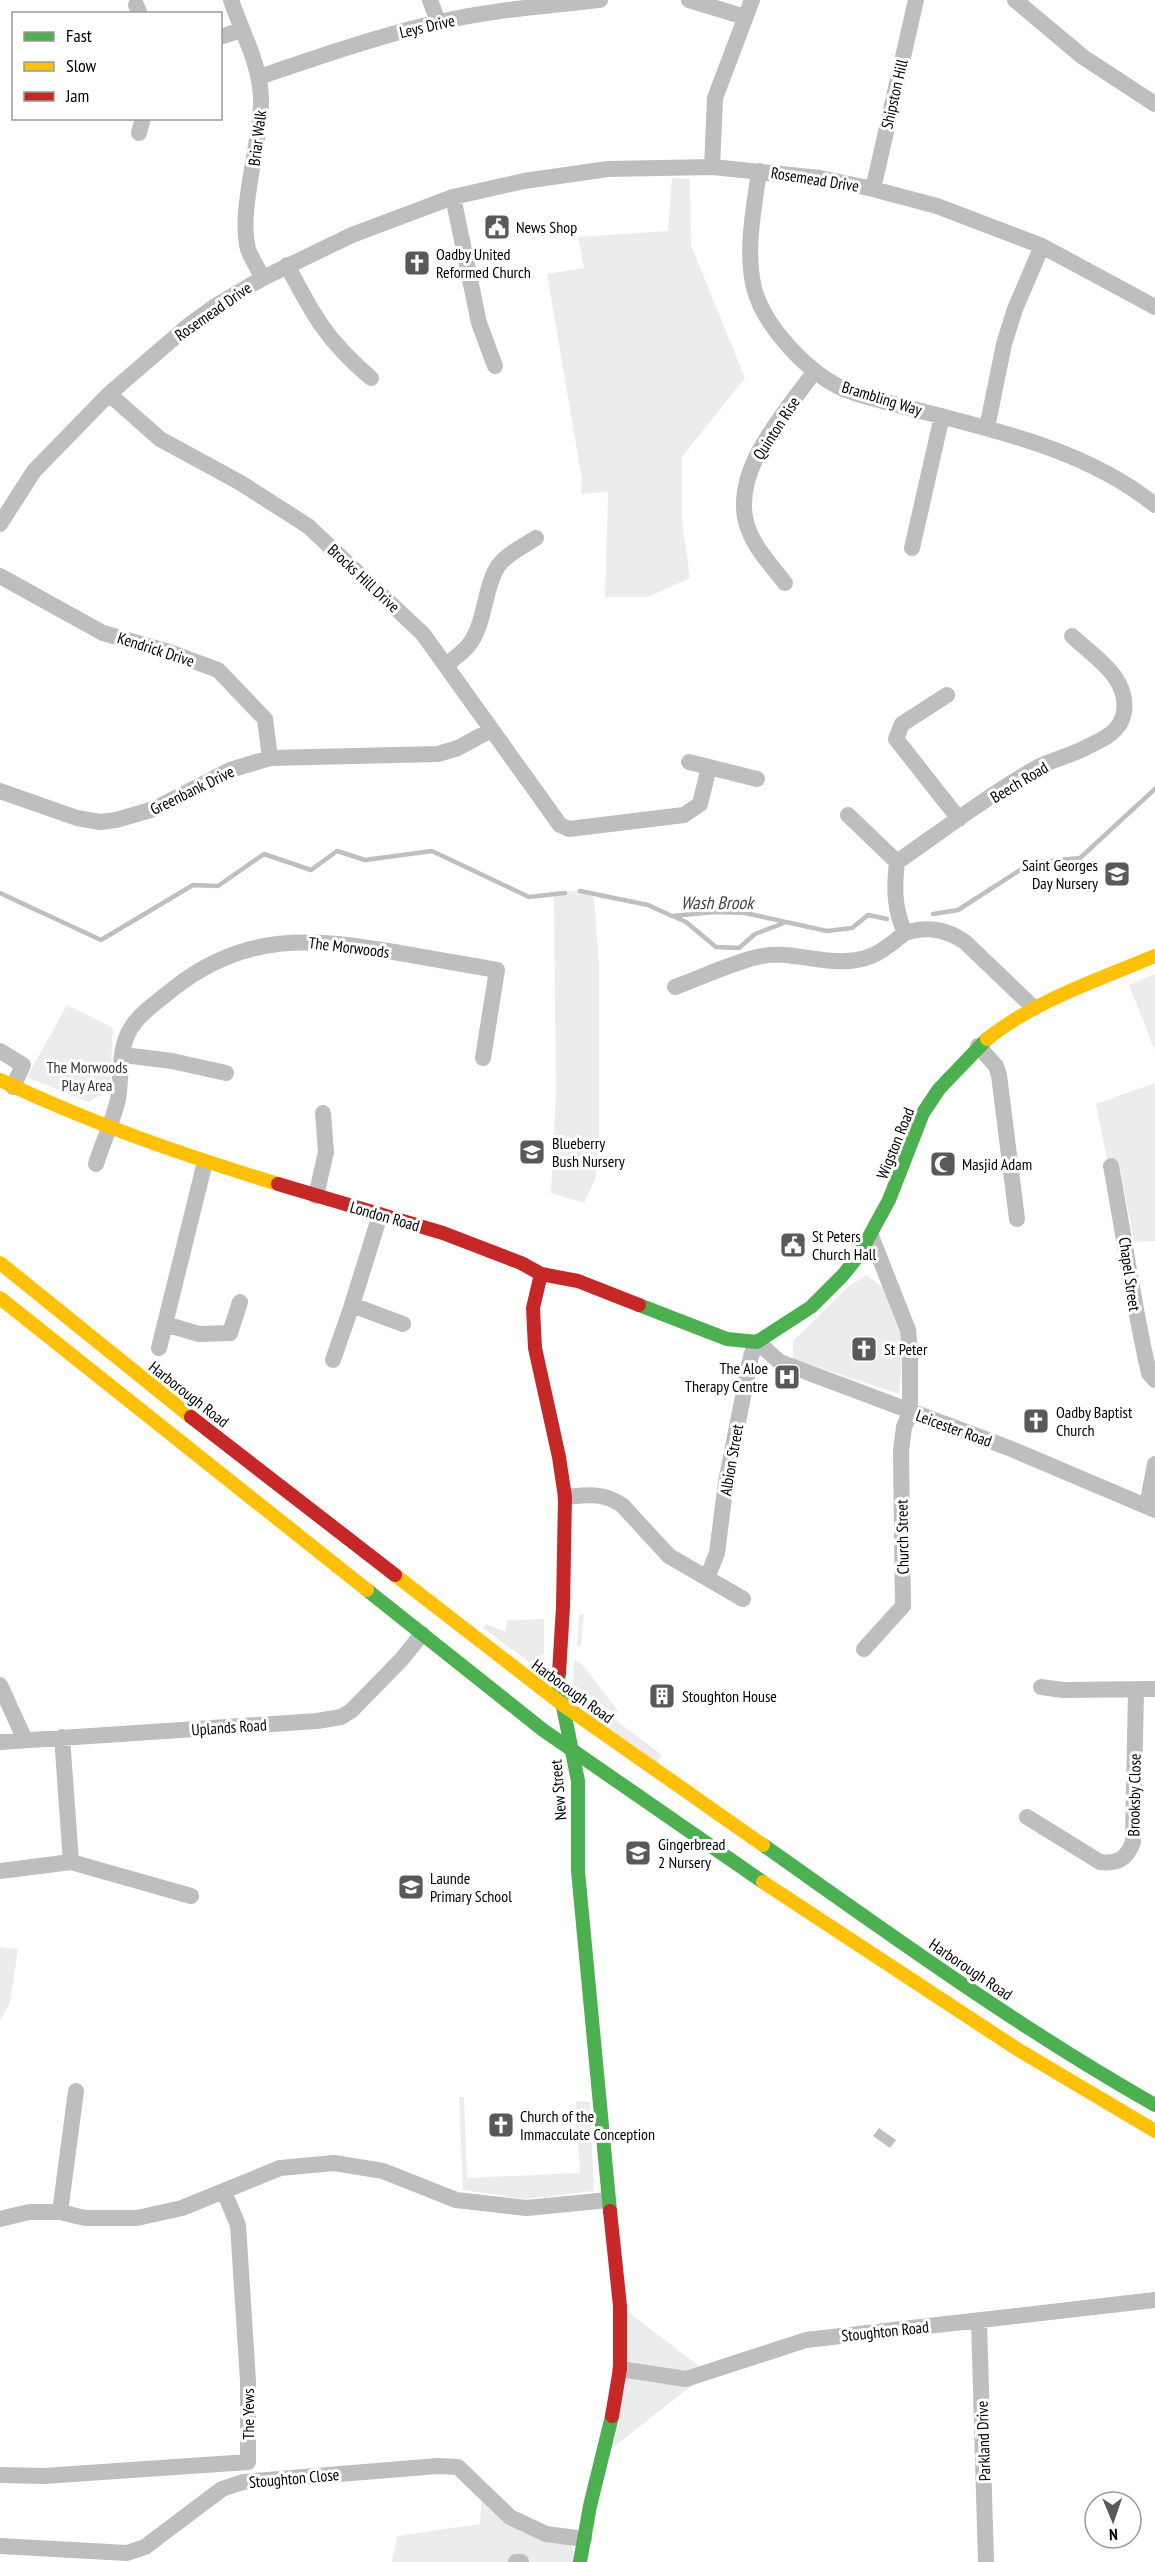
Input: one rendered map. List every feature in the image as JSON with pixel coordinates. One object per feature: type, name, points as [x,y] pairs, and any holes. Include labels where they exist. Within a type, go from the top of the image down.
[{"type":"main road","name":"Wigston Road","points":[[757,1342],[811,1307],[843,1275],[871,1236],[896,1184],[923,1113],[939,1089],[978,1046],[1007,1023],[1034,1008],[1155,956]]},
{"type":"main road","name":"London Road","points":[[6,1083],[108,1127],[206,1162],[484,1247],[541,1274],[578,1281],[727,1339],[757,1342]]},
{"type":"main road","name":"Harborough Road","points":[[0,1263],[289,1493],[562,1705],[882,1929],[1097,2072],[1155,2105]]},
{"type":"main road","name":"New Street","points":[[541,1274],[533,1308],[535,1348],[559,1456],[565,1497],[563,1607],[558,1682],[578,1780],[578,1871],[620,2306],[620,2369]]},
{"type":"main road","points":[[0,1298],[429,1626],[489,1665]]},
{"type":"main road","points":[[289,1493],[291,1501],[429,1626],[572,1750],[753,1875],[1017,2049],[1155,2131]]},
{"type":"main road","points":[[429,1626],[462,1627]]},
{"type":"main road","points":[[520,1693],[569,1736]]},
{"type":"main road","points":[[566,1720],[594,1743]]},
{"type":"main road","points":[[624,1768],[632,1777],[742,1860],[753,1875]]},
{"type":"main road","points":[[721,1798],[709,1814],[709,1820],[745,1850]]},
{"type":"main road","points":[[771,1870],[796,1891],[828,1924]]},
{"type":"main road","points":[[580,2562],[610,2428],[620,2369]]},
{"type":"street","name":"Briar Walk","points":[[231,0],[259,77],[261,101],[246,226],[248,250],[263,278]]},
{"type":"street","points":[[430,0],[438,22]]},
{"type":"street","name":"Leys Drive","points":[[259,77],[368,40],[438,22],[510,10],[600,0]]},
{"type":"street","points":[[689,0],[745,17]]},
{"type":"street","points":[[712,167],[716,98],[752,0]]},
{"type":"street","name":"Shipston Hill","points":[[873,189],[916,0]]},
{"type":"street","points":[[1015,0],[1083,57],[1155,104]]},
{"type":"street","points":[[222,36],[242,30]]},
{"type":"street","name":"Rosemead Drive","points":[[0,524],[34,471],[110,394],[189,325],[263,278],[352,235],[453,197],[524,181],[608,169],[712,167],[820,178],[937,206],[1042,246],[1155,307]]},
{"type":"street","name":"Brambling Way","points":[[759,171],[751,227],[751,268],[755,290],[767,315],[788,346],[814,372],[846,390],[987,429],[1082,460],[1116,476],[1155,505]]},
{"type":"street","points":[[453,197],[479,323],[495,366]]},
{"type":"street","points":[[987,429],[1004,344],[1015,309],[1042,246]]},
{"type":"street","points":[[287,265],[325,333],[347,358],[371,378]]},
{"type":"street","name":"Quinton Rise","points":[[785,583],[751,536],[745,518],[744,500],[749,473],[757,453],[814,372]]},
{"type":"street","name":"Brocks Hill Drive","points":[[110,394],[160,439],[239,482],[308,525],[423,634],[560,825],[569,829],[684,815],[700,804],[709,767]]},
{"type":"street","points":[[912,548],[942,416]]},
{"type":"street","points":[[447,665],[468,646],[476,632],[491,581],[499,565],[536,538]]},
{"type":"street","name":"Kendrick Drive","points":[[0,576],[103,633],[169,652],[218,670],[265,719],[270,758]]},
{"type":"street","name":"Beech Road","points":[[897,862],[1040,766],[1074,754],[1107,737],[1119,726],[1124,713],[1123,697],[1119,685],[1112,672],[1072,636]]},
{"type":"street","points":[[947,696],[902,724],[896,739],[959,819]]},
{"type":"street","name":"Greenbank Drive","points":[[0,791],[77,818],[100,822],[135,816],[154,809],[230,770],[270,758],[438,754],[458,748],[491,730]]},
{"type":"street","points":[[689,762],[757,779]]},
{"type":"street","points":[[848,815],[897,862],[894,887],[896,906],[905,933]]},
{"type":"street","points":[[675,987],[758,957],[799,957],[843,962],[859,960],[881,951],[905,933],[928,929],[952,933],[965,942],[1034,1008]]},
{"type":"street","name":"The Morwoods","points":[[96,1164],[118,1099],[123,1055],[131,1028],[184,980],[243,951],[274,944],[312,941],[350,945],[497,970],[483,1058]]},
{"type":"street","points":[[978,1046],[996,1066],[999,1075],[1017,1219]]},
{"type":"street","name":"London Road","points":[[0,1051],[22,1065],[6,1083]]},
{"type":"street","points":[[123,1055],[172,1061],[226,1073]]},
{"type":"street","points":[[316,1196],[326,1152],[323,1113]]},
{"type":"street","points":[[159,1348],[206,1162]]},
{"type":"street","name":"Chapel Street","points":[[1111,1166],[1127,1250],[1136,1316],[1149,1373],[1155,1380]]},
{"type":"street","points":[[333,1360],[380,1215]]},
{"type":"street","name":"Church Street","points":[[864,1649],[903,1606],[901,1451],[904,1427],[910,1413],[908,1330],[871,1236]]},
{"type":"street","points":[[165,1324],[199,1334],[230,1333],[240,1302]]},
{"type":"street","points":[[352,1305],[403,1324]]},
{"type":"street","name":"Leicester Road","points":[[757,1342],[780,1362],[910,1413],[1009,1448],[1151,1508]]},
{"type":"street","name":"Albion Street","points":[[707,1578],[717,1552],[726,1482],[751,1356],[757,1342]]},
{"type":"street","points":[[1151,1508],[1155,1464]]},
{"type":"street","points":[[565,1497],[598,1494],[615,1500],[669,1556],[743,1599]]},
{"type":"street","name":"Uplands Road","points":[[0,1742],[317,1721],[341,1717],[374,1690],[429,1626]]},
{"type":"street","points":[[0,1685],[25,1740]]},
{"type":"street","points":[[1041,1687],[1063,1690],[1155,1689]]},
{"type":"street","name":"Brooksby Close","points":[[1027,1817],[1100,1862],[1111,1863],[1122,1859],[1130,1852],[1133,1842],[1136,1690]]},
{"type":"street","points":[[62,1737],[71,1862]]},
{"type":"street","points":[[0,1871],[71,1862],[191,1896]]},
{"type":"street","points":[[60,2212],[76,2091]]},
{"type":"street","points":[[0,2219],[29,2212],[60,2212],[86,2218],[137,2218],[182,2208],[280,2168],[334,2163],[383,2171],[456,2200],[527,2208],[608,2200]]},
{"type":"street","name":"The Yews","points":[[0,2475],[44,2476],[248,2462],[248,2381],[238,2225],[224,2192]]},
{"type":"street","name":"Stoughton Road","points":[[620,2369],[686,2379],[806,2340],[1155,2300]]},
{"type":"street","name":"Parkland Drive","points":[[979,2321],[986,2562]]},
{"type":"street","name":"Stoughton Close","points":[[0,2546],[127,2553],[145,2547],[222,2489],[243,2482],[438,2466],[458,2467],[510,2517],[546,2534],[584,2539]]},
{"type":"street","points":[[516,2562],[521,2562]]},
{"type":"green space","points":[[672,178],[690,179],[691,245],[745,378],[682,457],[682,522],[690,578],[648,597],[605,597],[608,492],[581,494],[582,480],[547,274],[584,268],[578,237],[668,231]]},
{"type":"green space","points":[[554,891],[583,891],[594,898],[599,965],[599,1135],[596,1177],[584,1203],[551,1193],[556,1094]]},
{"type":"green space","points":[[1155,974],[1155,1051],[1129,985]]},
{"type":"green space","name":"The Morwoods Play Area","points":[[67,1005],[113,1028],[110,1090],[88,1102],[27,1077]]},
{"type":"green space","points":[[1155,1083],[1155,1241],[1134,1242],[1119,1163],[1108,1164],[1096,1104]]},
{"type":"green space","points":[[867,1275],[886,1290],[904,1340],[899,1394],[793,1359],[793,1341],[849,1286]]},
{"type":"green space","points":[[579,1614],[584,1614],[581,1646],[577,1645]]},
{"type":"green space","points":[[544,1619],[544,1654],[529,1662],[483,1628],[486,1624],[505,1632],[507,1620]]},
{"type":"green space","points":[[574,1660],[582,1664],[618,1711],[617,1716],[573,1684]]},
{"type":"green space","points":[[569,1689],[593,1703],[662,1755],[656,1764],[590,1717]]},
{"type":"green space","points":[[0,1947],[18,1949],[10,2003],[0,2021]]},
{"type":"green space","points":[[459,2097],[464,2097],[467,2178],[580,2173],[576,2101],[590,2102],[594,2191],[526,2199],[463,2190]]},
{"type":"green space","points":[[620,2306],[708,2373],[603,2455]]},
{"type":"green space","points":[[482,2489],[510,2517],[567,2536],[580,2562],[392,2562],[397,2536],[480,2524]]},
{"type":"shaded area","points":[[879,2128],[896,2140],[890,2148],[873,2136]]},
{"type":"waterway","name":"Wash Brook","points":[[933,914],[958,910],[1031,863],[1080,858],[1155,789]]},
{"type":"waterway","points":[[0,893],[101,940],[193,885],[218,886],[264,854],[311,870],[337,851],[365,860],[432,851],[529,897],[565,893]]},
{"type":"waterway","name":"Wash Brook","points":[[580,891],[648,905],[672,916],[715,912],[745,913],[827,931],[852,928],[868,915],[887,919]]},
{"type":"waterway","points":[[675,917],[686,922],[716,947],[739,948],[755,934],[784,923]]},
{"type":"traffic: fast","points":[[639,1305],[727,1339],[757,1342],[811,1307],[843,1275],[859,1255],[889,1200],[923,1113],[939,1089],[987,1039]]},
{"type":"traffic: fast","points":[[367,1590],[543,1730],[763,1882]]},
{"type":"traffic: fast","points":[[559,1673],[558,1682],[578,1781],[578,1871],[610,2211]]},
{"type":"traffic: fast","points":[[763,1845],[1005,2013],[1155,2105]]},
{"type":"traffic: fast","points":[[580,2562],[590,2506],[612,2416]]},
{"type":"traffic: slow","points":[[987,1039],[1006,1025],[1047,1002],[1155,956]]},
{"type":"traffic: slow","points":[[0,1080],[137,1137],[278,1184]]},
{"type":"traffic: slow","points":[[0,1263],[191,1417]]},
{"type":"traffic: slow","points":[[0,1298],[367,1590]]},
{"type":"traffic: slow","points":[[395,1575],[563,1705],[763,1845]]},
{"type":"traffic: slow","points":[[763,1882],[1017,2049],[1155,2131]]},
{"type":"traffic: jam","points":[[278,1184],[443,1233],[521,1263],[541,1274],[578,1281],[639,1305]]},
{"type":"traffic: jam","points":[[541,1274],[533,1308],[535,1348],[559,1457],[565,1497],[559,1673]]},
{"type":"traffic: jam","points":[[191,1417],[395,1575]]},
{"type":"traffic: jam","points":[[610,2211],[620,2306],[620,2369],[612,2416]]},
{"type":"place","name":"News Shop","points":[[497,227]]},
{"type":"place","name":"Oadby United Reformed Church","points":[[417,263]]},
{"type":"place","name":"Saint Georges Day Nursery","points":[[1117,874]]},
{"type":"place","name":"Blueberry Bush Nursery","points":[[532,1152]]},
{"type":"place","name":"Masjid Adam","points":[[943,1164]]},
{"type":"place","name":"St Peters Church Hall","points":[[793,1245]]},
{"type":"place","name":"St Peter","points":[[864,1349]]},
{"type":"place","name":"The Aloe Therapy Centre","points":[[787,1377]]},
{"type":"place","name":"Oadby Baptist Church","points":[[1036,1421]]},
{"type":"place","name":"Stoughton House","points":[[662,1696]]},
{"type":"place","name":"Gingerbread 2 Nursery","points":[[638,1853]]},
{"type":"place","name":"Launde Primary School","points":[[411,1887]]},
{"type":"place","name":"Church of the Immacculate Conception","points":[[501,2125]]}]
